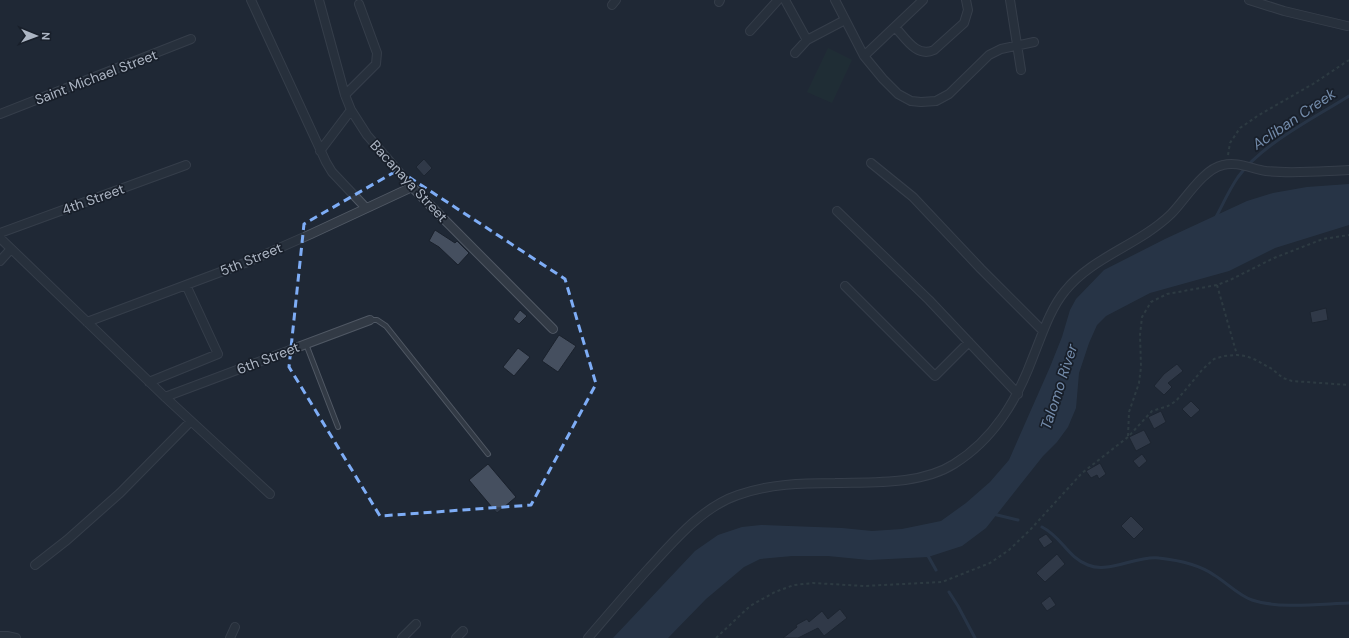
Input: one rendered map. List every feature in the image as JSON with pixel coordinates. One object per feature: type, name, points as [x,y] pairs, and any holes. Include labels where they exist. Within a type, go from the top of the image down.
[{"type":"street","points":[[251,0],[320,151],[332,172],[366,208]]},
{"type":"street","name":"Bacanaya Street","points":[[319,0],[344,95],[351,110],[367,135],[412,187],[553,329]]},
{"type":"street","points":[[750,31],[778,0]]},
{"type":"street","points":[[785,0],[806,40]]},
{"type":"street","points":[[835,0],[844,20],[864,56],[882,79],[903,98],[911,101],[928,102],[942,99],[989,55],[1001,49],[1034,42]]},
{"type":"street","points":[[864,56],[923,0]]},
{"type":"street","points":[[895,27],[920,52],[929,53],[964,23],[968,10],[966,0]]},
{"type":"street","points":[[1010,0],[1021,70]]},
{"type":"street","points":[[1249,0],[1284,11],[1347,26]]},
{"type":"street","points":[[344,95],[376,64],[377,53],[359,4]]},
{"type":"street","points":[[795,53],[806,40],[844,20]]},
{"type":"street","name":"Saint Michael Street","points":[[0,114],[191,39]]},
{"type":"street","points":[[320,151],[351,110]]},
{"type":"street","points":[[871,163],[913,197],[981,269],[1043,331]]},
{"type":"street","points":[[588,638],[662,555],[701,516],[716,505],[736,495],[758,489],[805,483],[903,480],[929,475],[952,465],[972,450],[996,426],[1007,412],[1018,394],[1043,331],[1062,294],[1081,274],[1094,264],[1150,231],[1170,215],[1204,176],[1219,165],[1232,164],[1267,171],[1306,172],[1349,170]]},
{"type":"street","name":"4th Street","points":[[0,233],[186,165]]},
{"type":"street","name":"5th Street","points":[[87,322],[257,258],[412,187]]},
{"type":"street","points":[[838,211],[929,300],[1018,394]]},
{"type":"street","points":[[0,238],[165,398],[270,494]]},
{"type":"street","points":[[0,261],[11,249]]},
{"type":"street","points":[[149,382],[218,354],[186,285]]},
{"type":"street","points":[[845,286],[935,376],[969,342]]},
{"type":"street","name":"6th Street","points":[[165,398],[370,320]]},
{"type":"street","points":[[34,565],[72,536],[120,493],[191,421]]},
{"type":"street","points":[[402,638],[416,624]]},
{"type":"street","points":[[230,638],[235,627]]},
{"type":"street","points":[[456,638],[463,631]]},
{"type":"street","points":[[0,636],[16,638]]},
{"type":"lane","points":[[370,320],[377,320],[386,326],[488,454]]},
{"type":"lane","points":[[305,344],[338,427]]},
{"type":"path","points":[[1232,164],[1228,152],[1230,143],[1240,128],[1259,114],[1313,84],[1349,60]]},
{"type":"path","points":[[1128,437],[1129,412],[1140,383],[1140,335],[1142,317],[1151,302],[1167,294],[1217,285],[1274,258],[1323,239],[1349,235]]},
{"type":"path","points":[[1217,285],[1237,355]]},
{"type":"path","points":[[716,638],[750,606],[775,592],[794,586],[813,583],[864,586],[942,582],[990,564],[1009,550],[1030,530],[1082,473],[1128,437],[1152,411],[1168,406],[1176,401],[1203,369],[1214,359],[1224,356],[1246,356],[1256,360],[1283,378],[1292,381],[1349,385]]},
{"type":"highlighted area","points":[[398,170],[565,279],[596,384],[531,505],[380,516],[289,367],[304,224]]},
{"type":"shaded area","points":[[828,48],[852,60],[832,103],[807,92]]},
{"type":"water","name":"Talomo River","points":[[1349,184],[1349,225],[1275,248],[1229,271],[1150,293],[1106,316],[1097,325],[1089,343],[1079,373],[1076,408],[1068,427],[986,528],[962,546],[928,557],[869,560],[828,556],[792,556],[760,559],[744,567],[706,599],[668,638],[613,638],[695,551],[718,535],[742,527],[761,525],[842,528],[872,531],[902,529],[941,521],[966,503],[990,482],[1009,460],[1050,367],[1062,337],[1070,310],[1076,299],[1104,270],[1165,239],[1247,201],[1273,193],[1307,187]]},
{"type":"building","points":[[424,159],[432,168],[424,176],[416,167]]},
{"type":"building","points":[[435,230],[455,243],[457,241],[469,253],[458,265],[439,247],[429,241]]},
{"type":"building","points":[[1326,308],[1328,320],[1312,323],[1310,312]]},
{"type":"building","points":[[520,310],[527,316],[519,324],[513,319]]},
{"type":"building","points":[[559,335],[576,346],[558,372],[542,361]]},
{"type":"building","points":[[518,348],[530,357],[514,376],[503,367]]},
{"type":"building","points":[[1177,364],[1183,371],[1168,383],[1172,387],[1164,395],[1154,386],[1164,374]]},
{"type":"building","points":[[1191,401],[1200,410],[1191,418],[1182,409]]},
{"type":"building","points":[[1161,411],[1166,422],[1154,429],[1148,417]]},
{"type":"building","points":[[1144,430],[1151,443],[1136,451],[1129,437]]},
{"type":"building","points":[[1142,454],[1147,461],[1139,468],[1133,461]]},
{"type":"building","points":[[1100,463],[1106,474],[1099,479],[1097,475],[1091,478],[1086,471]]},
{"type":"building","points":[[488,464],[516,497],[497,513],[469,480]]},
{"type":"building","points":[[1131,516],[1144,529],[1134,539],[1121,526]]},
{"type":"building","points":[[1046,534],[1053,542],[1044,548],[1038,539]]},
{"type":"building","points":[[1057,554],[1065,564],[1045,582],[1036,573]]},
{"type":"building","points":[[1050,596],[1056,605],[1047,611],[1041,603]]},
{"type":"building","points":[[840,609],[847,618],[824,636],[818,628],[798,638],[783,638],[797,627],[796,625],[807,619],[809,622],[822,611],[828,619]]},
{"type":"waterway","name":"Acliban Creek","points":[[1216,217],[1238,177],[1248,165],[1289,132],[1349,96]]},
{"type":"waterway","points":[[993,514],[1018,520]]},
{"type":"waterway","points":[[1042,527],[1055,536],[1075,557],[1088,565],[1096,567],[1114,566],[1142,559],[1159,558],[1202,568],[1247,598],[1263,603],[1287,605],[1349,603]]},
{"type":"waterway","points":[[927,554],[936,570]]},
{"type":"waterway","points":[[949,592],[975,638]]}]
